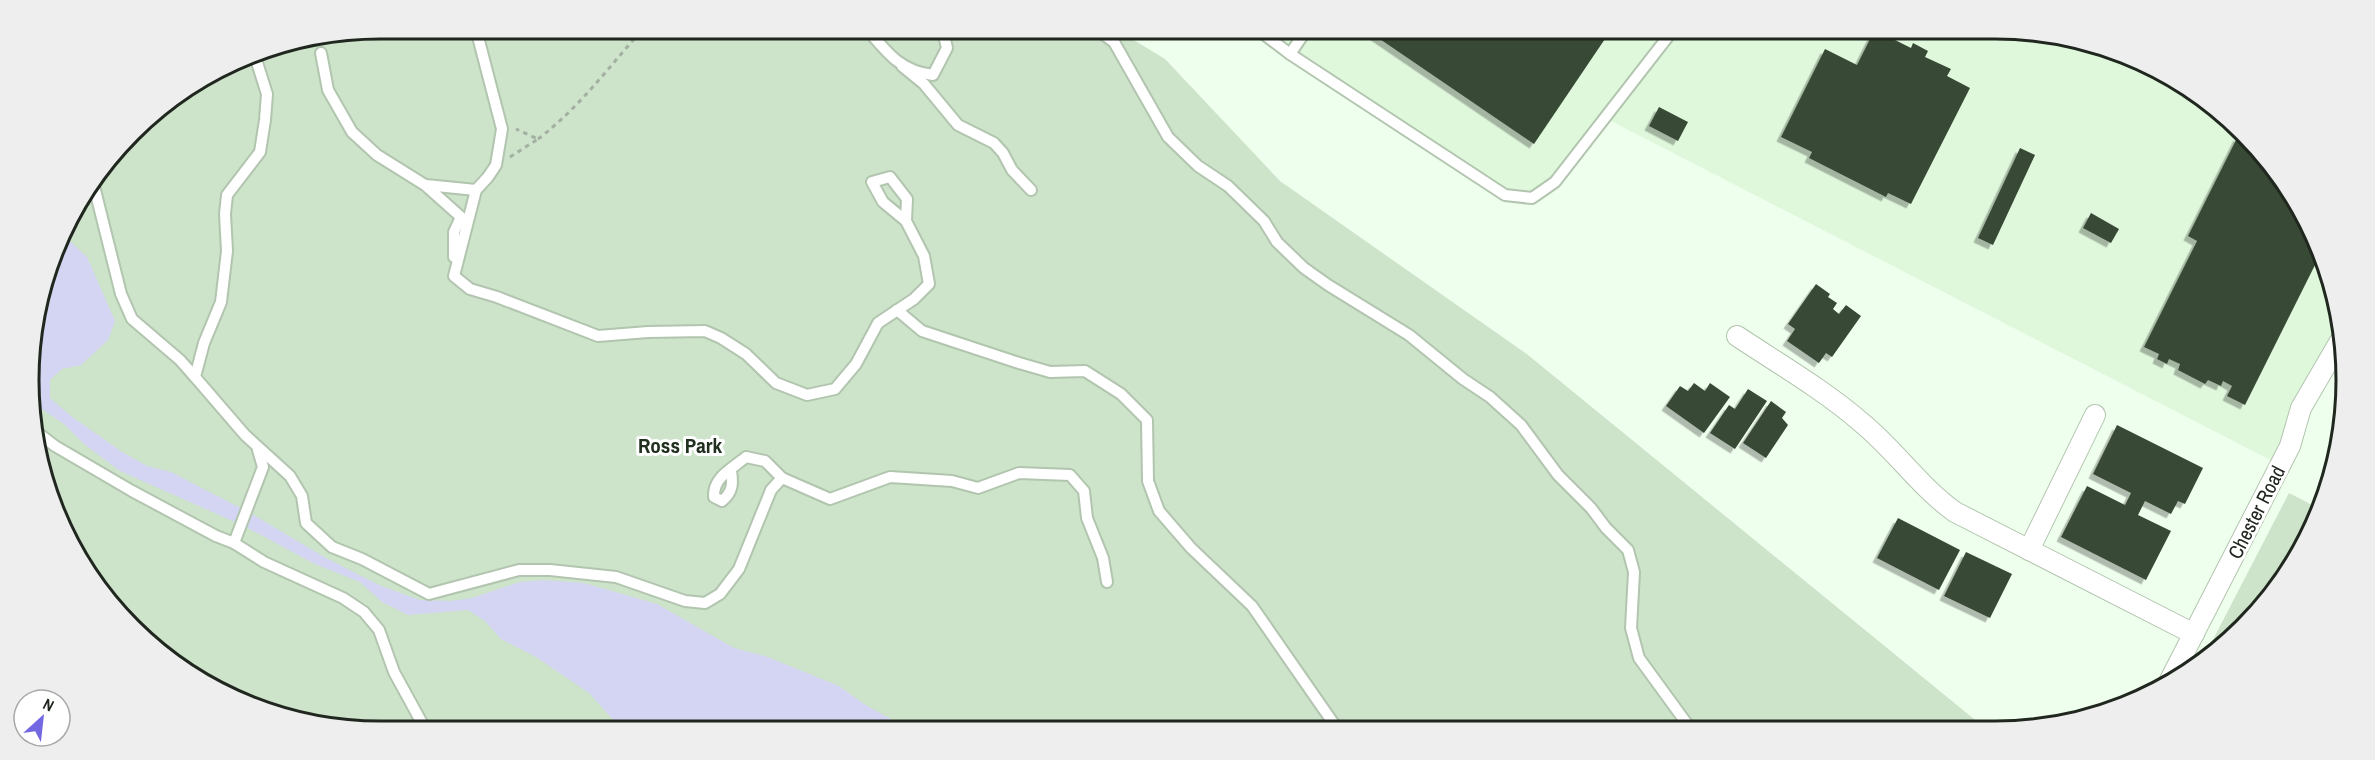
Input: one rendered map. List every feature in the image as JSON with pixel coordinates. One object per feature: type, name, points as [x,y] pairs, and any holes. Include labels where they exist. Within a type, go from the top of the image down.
[{"type":"street","points":[[1737,336],[1861,422],[1891,448],[1938,500],[1955,512],[2194,634]]},
{"type":"street","name":"Chester Road","points":[[2176,669],[2290,446],[2301,408],[2334,351]]},
{"type":"street","points":[[2030,550],[2095,415]]},
{"type":"lane","points":[[454,276],[476,190],[494,169],[502,129],[479,39]]},
{"type":"lane","points":[[876,39],[902,66],[924,84],[958,125],[994,143],[1004,153],[1012,170],[1031,190]]},
{"type":"lane","points":[[902,66],[919,73],[933,75],[946,48],[944,39]]},
{"type":"lane","points":[[1110,39],[1114,42],[1168,137],[1198,166],[1228,186],[1264,221],[1277,242],[1304,268],[1409,335],[1463,379],[1490,397],[1521,425],[1558,475],[1628,550],[1634,572],[1631,628],[1639,658],[1685,721]]},
{"type":"lane","points":[[1270,39],[1505,195],[1532,198],[1555,182],[1666,39]]},
{"type":"lane","points":[[1290,54],[1300,39]]},
{"type":"lane","points":[[321,53],[328,90],[352,132],[377,155],[425,185],[460,217],[454,232],[454,276]]},
{"type":"lane","points":[[195,377],[204,343],[221,302],[227,251],[225,214],[227,195],[260,152],[267,94],[257,62]]},
{"type":"lane","points":[[425,185],[476,190]]},
{"type":"lane","points":[[95,192],[121,294],[132,319],[180,360],[258,449],[290,476],[302,496],[306,523],[332,547],[429,594],[519,570],[550,570],[616,577],[685,601],[705,603],[720,594],[739,569],[771,490],[782,478]]},
{"type":"lane","points":[[454,276],[470,289],[598,336],[705,331],[746,354],[776,383],[807,396],[835,389],[856,364],[878,323],[914,299],[929,284],[924,256],[906,221]]},
{"type":"lane","points":[[897,310],[922,331],[1050,372],[1085,371],[1121,394],[1147,420],[1148,481],[1159,512],[1191,548],[1252,606],[1332,721]]},
{"type":"lane","points":[[44,438],[132,491],[216,536],[234,543],[264,562],[343,598],[364,612],[379,630],[394,672],[421,721]]},
{"type":"lane","points":[[234,543],[263,467],[258,449]]},
{"type":"lane","points":[[731,471],[746,457],[765,461],[782,478],[830,500],[890,477],[952,481],[978,488],[1019,473],[1070,475],[1084,491],[1087,518],[1103,558],[1107,582]]},
{"type":"path","points":[[494,169],[560,122],[634,39]]},
{"type":"path","points":[[500,119],[538,139]]},
{"type":"shaded area","points":[[380,39],[1132,39],[1165,59],[1280,181],[1528,355],[1976,721],[380,721],[335,718],[270,703],[209,675],[172,651],[139,621],[109,588],[74,531],[57,490],[42,425],[39,380],[46,313],[57,270],[65,250],[74,229],[96,191],[109,172],[139,139],[172,109],[191,96],[229,74],[250,65],[270,57],[313,46]]},
{"type":"shaded area","points":[[1271,39],[1995,39],[2040,42],[2105,57],[2146,74],[2203,109],[2236,139],[2266,172],[2301,229],[2318,270],[2329,313],[2335,357],[2280,465],[1605,118],[1555,182],[1532,198],[1505,195]]},
{"type":"shaded area","points":[[2289,493],[2312,505],[2301,531],[2266,588],[2211,644]]},
{"type":"water","points":[[69,241],[87,257],[115,321],[108,340],[81,365],[62,369],[50,380],[50,398],[71,416],[122,452],[147,466],[171,472],[381,586],[420,600],[450,601],[472,598],[520,582],[543,580],[584,583],[657,604],[734,648],[765,656],[839,686],[894,721],[614,721],[589,693],[536,657],[501,639],[485,621],[468,610],[408,615],[382,602],[360,582],[315,564],[244,526],[120,471],[84,444],[64,424],[41,408],[39,380],[46,313],[57,270]]},
{"type":"building","points":[[1380,39],[1605,39],[1534,144]]},
{"type":"building","points":[[1870,39],[1893,39],[1911,48],[1913,43],[1928,51],[1925,57],[1951,69],[1947,76],[1970,88],[1911,204],[1888,193],[1886,197],[1809,158],[1812,152],[1781,137],[1825,49],[1857,65]]},
{"type":"building","points":[[1659,107],[1688,122],[1678,141],[1649,126]]},
{"type":"building","points":[[2236,139],[2266,172],[2279,191],[2301,229],[2316,264],[2245,405],[2227,396],[2232,386],[2223,381],[2221,386],[2208,380],[2205,384],[2178,370],[2180,364],[2169,359],[2167,364],[2157,359],[2159,354],[2144,347],[2197,241],[2188,236]]},
{"type":"building","points":[[2020,148],[2035,155],[1993,245],[1978,238]]},
{"type":"building","points":[[2091,213],[2119,229],[2111,243],[2083,228]]},
{"type":"building","points":[[1816,284],[1830,294],[1828,297],[1837,303],[1833,309],[1839,314],[1846,305],[1861,316],[1832,357],[1826,353],[1819,363],[1787,341],[1795,329],[1788,324]]},
{"type":"building","points":[[1694,383],[1705,391],[1710,383],[1730,397],[1704,433],[1666,406],[1680,386],[1688,391]]},
{"type":"building","points":[[1748,389],[1767,401],[1735,449],[1710,433],[1729,405],[1735,409]]},
{"type":"building","points":[[1771,401],[1786,412],[1782,418],[1788,425],[1766,458],[1743,443]]},
{"type":"building","points":[[2117,425],[2203,468],[2185,504],[2178,501],[2171,514],[2145,501],[2138,515],[2171,531],[2146,580],[2061,537],[2087,486],[2125,505],[2131,493],[2093,474]]},
{"type":"building","points":[[1898,518],[1960,550],[1939,590],[1877,558]]},
{"type":"building","points":[[1966,552],[2012,574],[1990,618],[1944,596]]},
{"type":"district","name":"Ross Park","points":[[680,445]]}]
